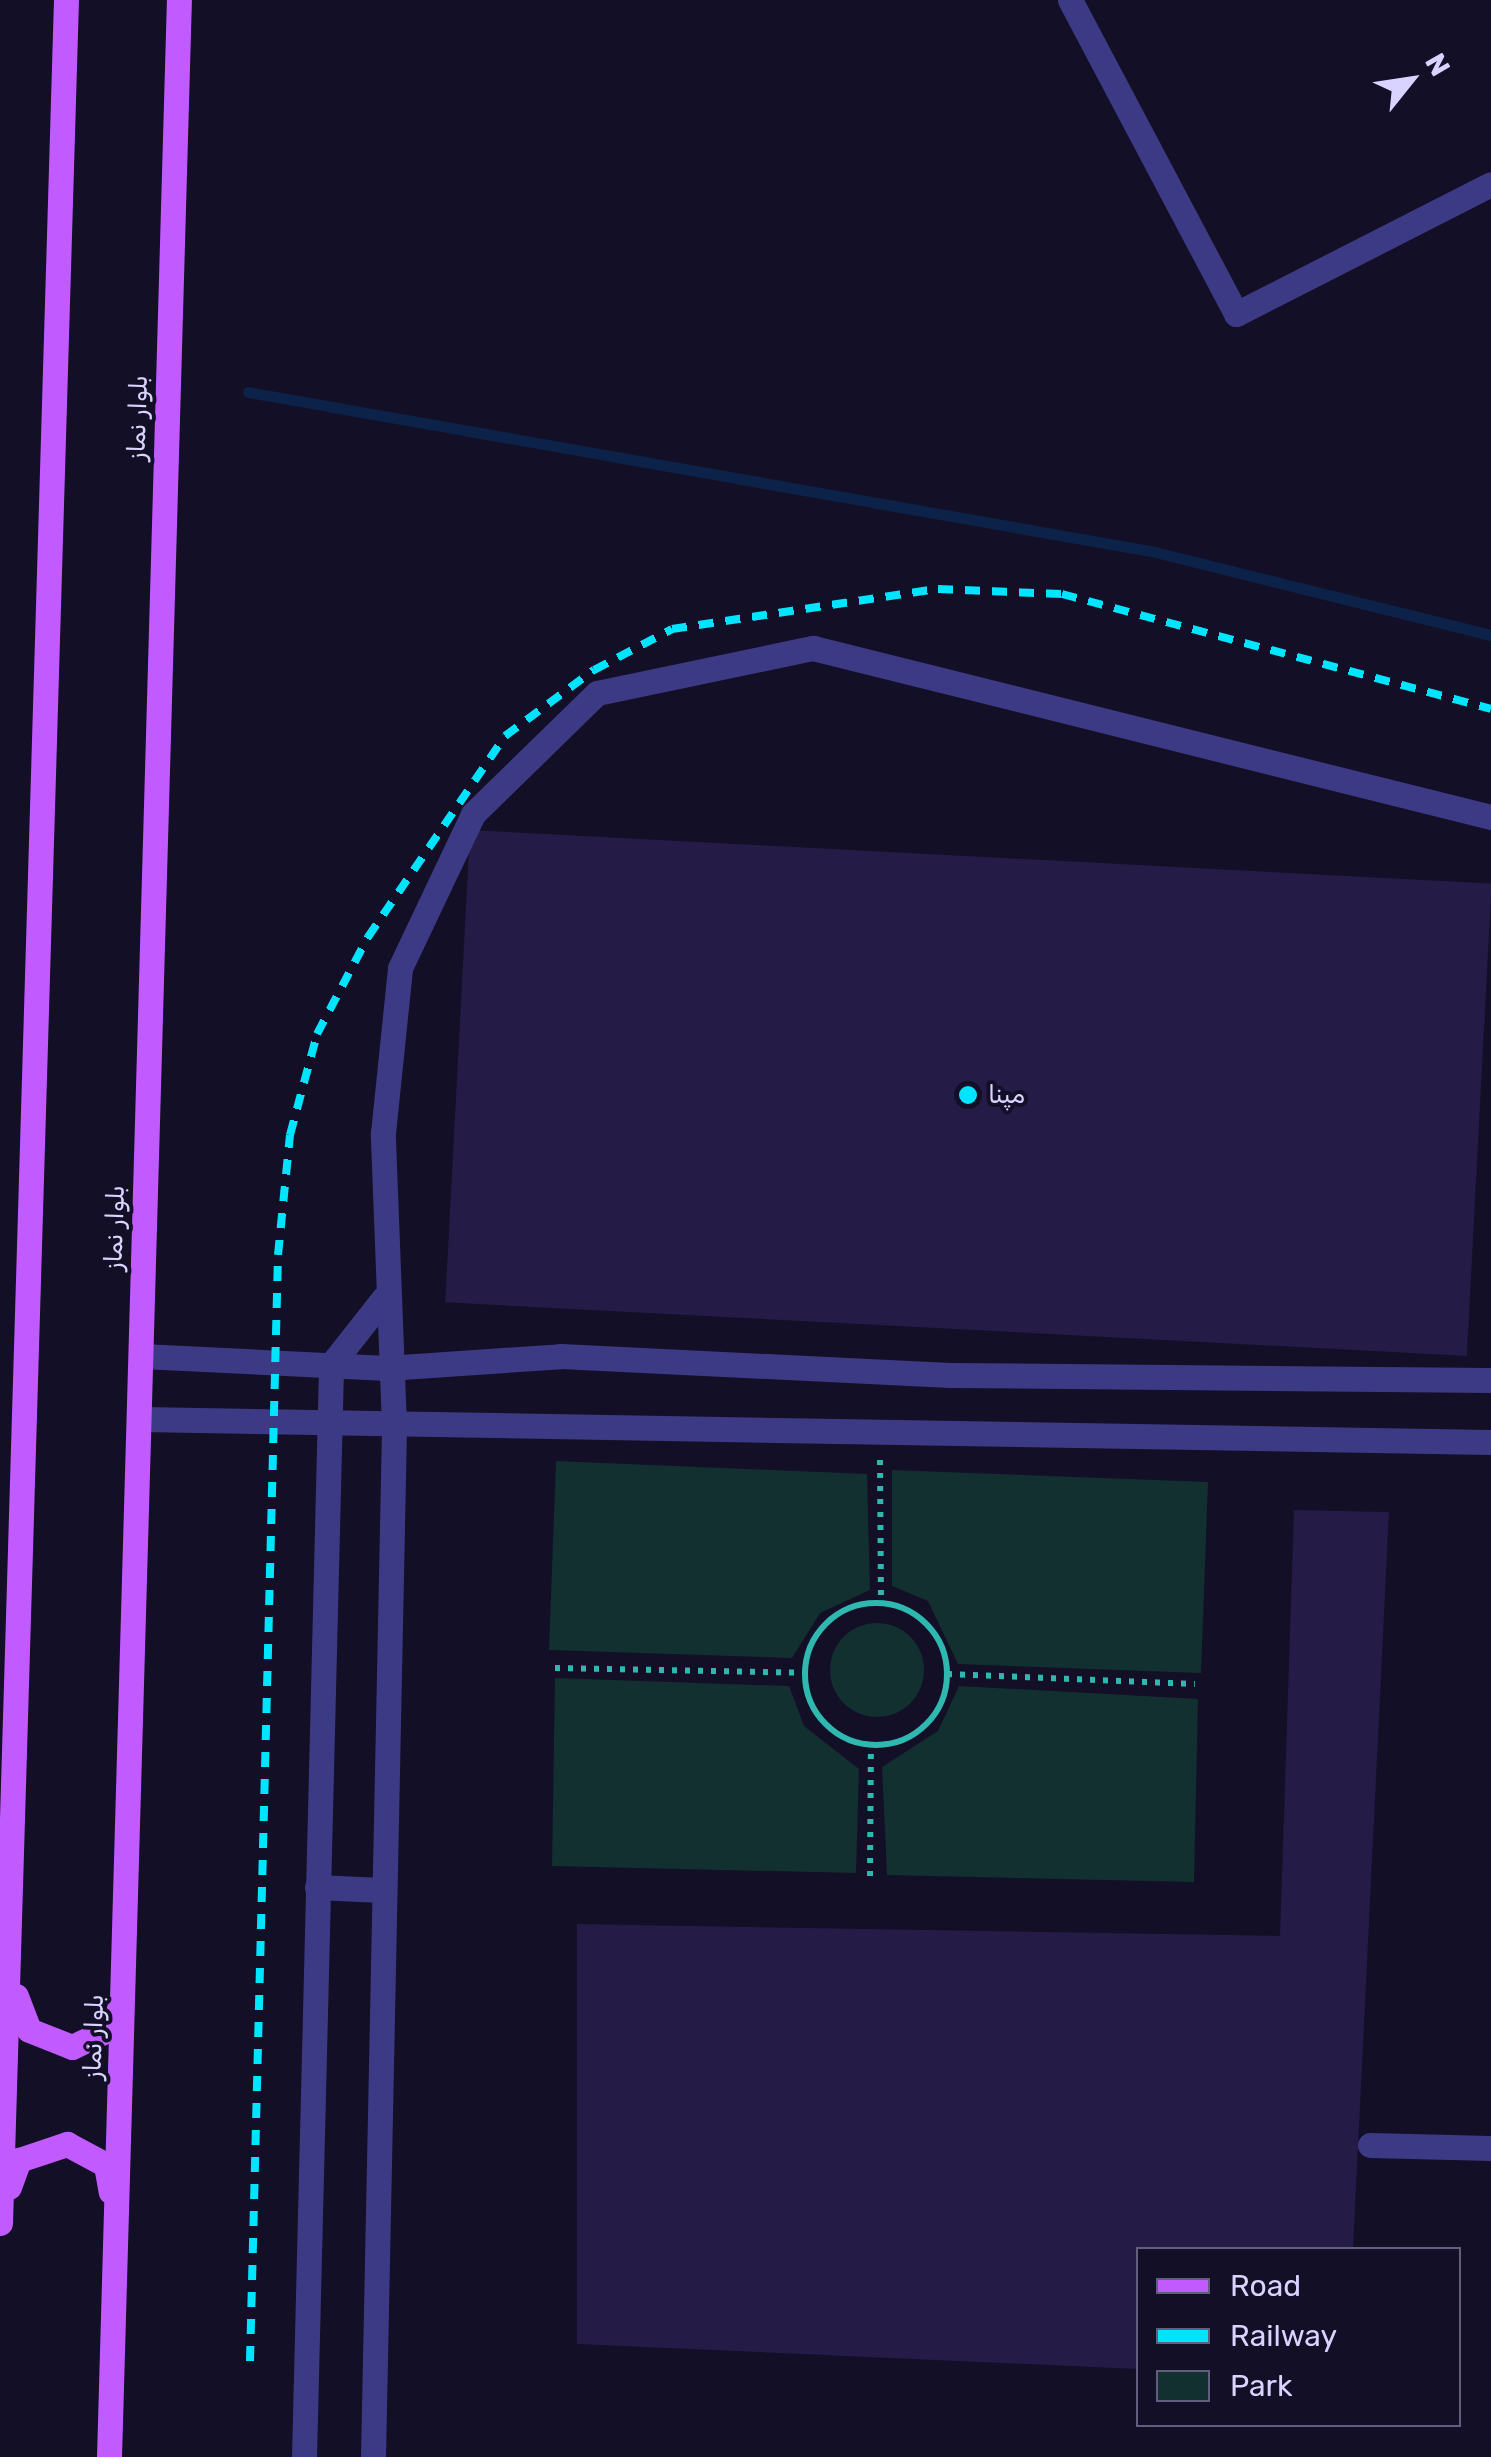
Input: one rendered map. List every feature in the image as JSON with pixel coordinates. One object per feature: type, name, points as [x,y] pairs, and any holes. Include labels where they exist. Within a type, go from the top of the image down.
[{"type":"main road","points":[[0,2223],[12,1986],[66,0]]},
{"type":"main road","name":"بلوار نماز","points":[[108,2457],[126,1982],[179,0]]},
{"type":"main road","points":[[12,1986],[29,2030],[72,2047],[114,2026],[126,1982]]},
{"type":"main road","points":[[1,2208],[19,2160],[67,2144],[106,2165],[117,2221]]},
{"type":"lane","points":[[1070,0],[1236,314],[1491,184]]},
{"type":"lane","points":[[373,2457],[381,1890],[394,1426],[383,1299],[383,1133],[400,968],[473,814],[597,692],[813,648],[1491,816]]},
{"type":"lane","points":[[304,2457],[331,1364],[383,1299]]},
{"type":"lane","points":[[142,1356],[387,1368],[561,1356],[950,1375],[1491,1380]]},
{"type":"lane","points":[[140,1419],[394,1426],[880,1426],[1491,1442]]},
{"type":"lane","points":[[317,1888],[381,1890]]},
{"type":"lane","points":[[1370,2145],[1491,2148]]},
{"type":"path","points":[[880,1426],[881,1604]]},
{"type":"path","points":[[881,1604],[931,1629],[947,1674],[932,1718],[894,1743],[871,1746],[828,1727],[806,1673],[826,1623],[881,1604]]},
{"type":"path","points":[[555,1668],[806,1673]]},
{"type":"path","points":[[947,1674],[1195,1684]]},
{"type":"path","points":[[870,1876],[871,1746]]},
{"type":"green space","points":[[556,1461],[867,1474],[870,1590],[820,1613],[792,1658],[549,1650]]},
{"type":"green space","points":[[892,1470],[1208,1482],[1201,1673],[958,1664],[928,1601],[892,1586]]},
{"type":"green space","points":[[877,1623],[895,1627],[910,1637],[920,1652],[924,1670],[920,1688],[910,1703],[895,1713],[877,1717],[859,1713],[844,1703],[834,1688],[830,1670],[834,1652],[844,1637],[859,1627]]},
{"type":"green space","points":[[555,1678],[789,1686],[804,1726],[859,1769],[856,1873],[552,1866]]},
{"type":"green space","points":[[959,1686],[1198,1699],[1194,1882],[887,1875],[882,1767],[938,1731]]},
{"type":"building","name":"مپنا","points":[[470,830],[1491,884],[1467,1356],[445,1302]]},
{"type":"building","points":[[1294,1510],[1389,1512],[1353,2247],[1136,2247],[1136,2369],[577,2344],[577,1924],[1280,1936]]},
{"type":"waterway","points":[[248,392],[1155,552],[1491,635]]},
{"type":"railway","points":[[250,2361],[278,1255],[290,1135],[317,1034],[368,937],[505,736],[594,670],[672,629],[938,589],[1062,594],[1491,709]]},
{"type":"place","name":"مپنا","points":[[968,1095]]}]
